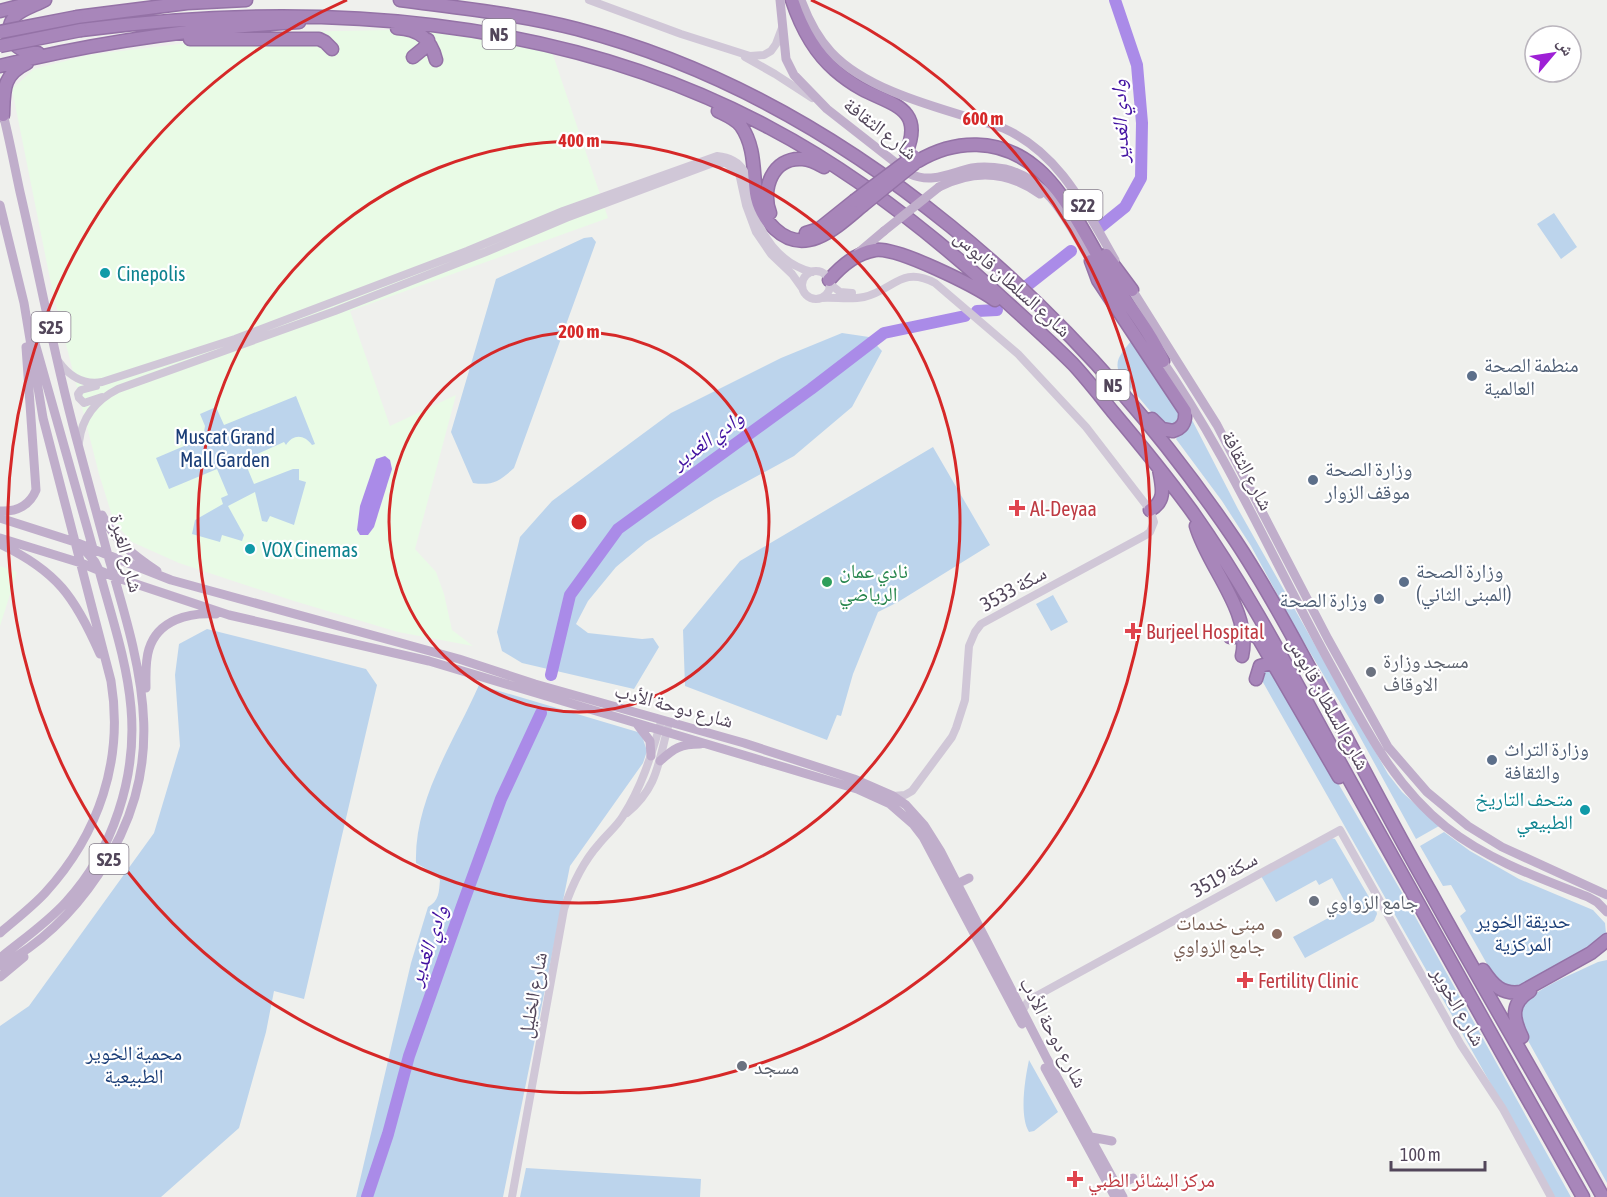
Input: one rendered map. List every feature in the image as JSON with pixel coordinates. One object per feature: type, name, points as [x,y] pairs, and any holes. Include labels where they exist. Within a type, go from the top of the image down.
[{"type":"highway","points":[[0,10],[44,0]]},
{"type":"highway","points":[[44,0],[17,14],[10,24],[10,35],[15,46],[24,52],[55,53]]},
{"type":"highway","points":[[0,32],[77,16],[187,3],[246,0]]},
{"type":"highway","name":"شارع السلطان قابوس","points":[[400,0],[522,17],[578,29],[659,55],[703,73],[782,112],[872,167],[934,213],[1027,294],[1070,336],[1170,450],[1255,571],[1430,893],[1603,1197]]},
{"type":"highway","points":[[458,0],[522,17]]},
{"type":"highway","points":[[792,0],[801,26],[825,61],[850,82],[895,103],[903,110],[912,126],[913,156]]},
{"type":"highway","name":"شارع السلطان قابوس","points":[[0,46],[81,30],[187,18],[245,15],[372,17],[464,27],[525,39],[623,64],[694,92],[774,130],[844,172],[896,209],[972,271],[1075,366],[1158,465],[1193,513],[1281,656],[1583,1197]]},
{"type":"highway","points":[[0,66],[55,53],[186,32],[372,17]]},
{"type":"highway","points":[[312,21],[407,28],[428,40],[436,60]]},
{"type":"highway","points":[[153,38],[319,39],[332,49]]},
{"type":"highway","points":[[413,57],[421,51],[428,40]]},
{"type":"highway","points":[[2,110],[4,91],[10,75],[30,62],[55,53]]},
{"type":"highway","points":[[623,64],[703,103],[740,124],[751,148],[756,195],[762,211],[769,224],[780,234],[791,239],[801,241],[815,239],[835,228],[894,169],[941,141],[966,136],[993,138],[1026,152],[1050,171],[1064,188],[1102,249],[1132,290]]},
{"type":"highway","points":[[896,209],[825,168],[804,159],[785,163],[777,169],[767,183],[769,211],[774,220],[790,233],[799,234],[819,229],[858,203],[913,156],[946,147],[972,144],[998,147],[1010,152],[1035,166],[1063,200],[1157,347],[1163,361]]},
{"type":"highway","points":[[829,282],[849,261],[877,250],[892,251],[965,283],[1018,312]]},
{"type":"highway","points":[[1091,261],[1098,280],[1184,408],[1185,418],[1180,428],[1166,431],[1143,412],[1134,408]]},
{"type":"highway","points":[[1116,286],[1136,311],[1141,313],[1145,311]]},
{"type":"highway","points":[[1152,516],[1162,497],[1163,487],[1158,465]]},
{"type":"highway","points":[[1193,513],[1200,538],[1237,610],[1244,634],[1242,656]]},
{"type":"highway","points":[[1230,637],[1244,634],[1254,635],[1260,639],[1334,770],[1396,865]]},
{"type":"highway","points":[[1256,679],[1260,666],[1266,663],[1271,663],[1278,670]]},
{"type":"highway","points":[[1430,893],[1449,910],[1491,983],[1508,993],[1521,992],[1591,953],[1607,940]]},
{"type":"highway","points":[[1545,1093],[1542,1075],[1515,1023],[1516,1005],[1529,992],[1587,960],[1607,953]]},
{"type":"main road","name":"شارع الثقافة","points":[[780,0],[786,59],[790,70],[827,109],[910,174],[935,179],[975,168],[1010,170],[1041,187],[1054,200],[1122,309],[1163,361],[1197,413],[1344,689],[1379,752],[1400,781],[1436,818],[1474,845],[1514,868],[1588,897],[1607,912]]},
{"type":"main road","name":"S22","points":[[801,0],[824,44],[832,54],[853,71],[878,86],[1012,132],[1045,155],[1074,189],[1145,311]]},
{"type":"main road","name":"شارع الغبرة","points":[[0,966],[41,941],[81,899],[106,862],[125,827],[138,789],[142,769],[145,711],[134,645],[78,444],[2,110]]},
{"type":"main road","points":[[849,261],[939,187],[958,178],[973,175],[989,174],[1013,179],[1027,185],[1047,199],[1071,228]]},
{"type":"main road","name":"S25","points":[[0,205],[24,303],[43,418],[111,681],[115,718],[112,759],[98,814],[90,830],[59,878],[0,933]]},
{"type":"main road","points":[[0,511],[16,510],[23,506],[29,502],[36,489],[24,303]]},
{"type":"main road","points":[[24,303],[91,545],[102,565],[115,577]]},
{"type":"main road","name":"شارع الثقافة","points":[[1145,311],[1217,425],[1328,639],[1388,747],[1427,792],[1468,826],[1502,847],[1607,895]]},
{"type":"main road","points":[[95,500],[117,540],[133,555],[171,580]]},
{"type":"main road","name":"شارع دوحة الأدب","points":[[0,518],[91,545],[108,556],[171,580],[448,656],[664,726],[711,744],[873,795],[890,804],[913,824],[934,856],[1115,1197]]},
{"type":"main road","name":"شارع دوحة الأدب","points":[[0,538],[81,563],[115,577],[229,615],[429,661],[635,722],[744,743],[854,779],[893,796],[916,815],[936,843],[1047,1059],[1123,1197]]},
{"type":"main road","points":[[91,545],[102,544],[104,538]]},
{"type":"main road","points":[[0,958],[49,918],[80,884],[98,857],[113,827],[126,784],[133,734],[130,699],[122,655],[99,570],[89,554],[75,542]]},
{"type":"main road","points":[[0,544],[40,566],[63,588],[88,627],[111,681]]},
{"type":"main road","points":[[145,711],[147,660],[152,641],[160,630],[185,616],[209,613],[229,615]]},
{"type":"main road","points":[[1344,689],[1379,745],[1388,747],[1387,756],[1400,781]]},
{"type":"main road","points":[[635,722],[650,741],[656,759],[685,744],[711,744]]},
{"type":"main road","points":[[957,884],[969,878]]},
{"type":"main road","points":[[0,976],[41,941]]},
{"type":"main road","points":[[1091,1137],[1112,1141]]},
{"type":"main road","points":[[1117,1186],[1133,1178]]},
{"type":"street","points":[[589,0],[739,54],[793,85],[827,109]]},
{"type":"street","points":[[739,54],[764,55],[771,51],[783,26]]},
{"type":"street","points":[[888,285],[877,293],[864,297],[814,299],[808,297],[792,274],[771,254],[756,232],[746,205],[739,173],[726,163],[713,163],[566,218],[335,311],[118,389],[104,397],[84,403],[78,396],[81,390],[102,382],[235,339],[467,251],[563,211],[717,156],[732,160],[744,170],[758,222],[776,250],[789,263],[812,272],[822,273],[840,291],[854,293],[869,291],[907,278],[930,281],[939,287],[1018,354],[1086,427],[1152,516]]},
{"type":"street","points":[[802,288],[804,278],[812,272]]},
{"type":"street","points":[[821,298],[827,294],[829,282]]},
{"type":"street","points":[[59,362],[67,372],[78,379],[91,383],[102,382]]},
{"type":"street","points":[[78,444],[80,432],[88,415],[104,397]]},
{"type":"street","name":"سكة 3533","points":[[912,791],[946,746],[956,728],[965,700],[969,646],[978,628],[990,619],[1146,535],[1150,532],[1152,516]]},
{"type":"street","name":"شارع الخليل","points":[[512,1197],[564,909],[574,879],[598,845],[648,791],[664,726]]},
{"type":"street","points":[[893,796],[906,795],[912,791]]},
{"type":"street","points":[[912,791],[909,802],[916,815]]},
{"type":"street","name":"سكة 3519","points":[[1022,1011],[1029,1000],[1340,830]]},
{"type":"street","name":"شارع الخوير","points":[[1340,830],[1461,1045],[1503,1109],[1551,1197]]},
{"type":"street","points":[[1015,997],[1029,1000]]},
{"type":"shaded area","points":[[449,29],[551,49],[608,218],[350,311],[390,426],[456,395],[415,549],[436,572],[444,594],[452,630],[473,646],[398,632],[179,563],[132,542],[114,522],[99,474],[52,289],[12,89],[34,69],[88,55],[279,32]]},
{"type":"shaded area","points":[[385,456],[390,460],[392,469],[374,527],[368,535],[360,535],[357,530],[360,506],[376,459]]},
{"type":"shaded area","points":[[0,566],[17,572],[0,626]]},
{"type":"green space","points":[[1554,213],[1577,247],[1561,259],[1537,224]]},
{"type":"green space","points":[[592,237],[596,242],[514,468],[495,482],[473,483],[451,432],[496,279],[584,238]]},
{"type":"green space","points":[[842,333],[869,337],[882,351],[852,407],[794,456],[715,499],[646,542],[616,567],[588,601],[576,624],[588,633],[642,639],[653,638],[659,647],[634,689],[522,663],[502,651],[497,632],[520,537],[552,501],[671,413],[781,358]]},
{"type":"green space","points":[[1131,341],[1163,386],[1179,414],[1172,425],[1161,424],[1120,375],[1118,361]]},
{"type":"green space","name":"Muscat Grand Mall Garden","points":[[296,396],[315,444],[312,445],[302,437],[295,437],[286,445],[284,442],[244,460],[254,484],[293,469],[299,469],[299,480],[306,482],[294,525],[270,516],[267,522],[262,521],[255,492],[228,506],[244,535],[242,541],[222,535],[220,542],[192,534],[195,520],[223,504],[221,498],[228,495],[217,469],[169,489],[156,458],[203,438],[205,426],[200,414],[216,407],[224,425]]},
{"type":"green space","points":[[1191,418],[1238,509],[1388,774],[1402,792],[1439,826],[1416,839],[1251,546],[1222,501],[1176,439]]},
{"type":"green space","name":"نادي عمان الرياضي","points":[[933,447],[990,545],[878,612],[853,674],[841,716],[837,715],[827,740],[685,686],[683,630],[740,561]]},
{"type":"green space","points":[[1053,595],[1068,622],[1051,631],[1036,604]]},
{"type":"green space","name":"محمية الخوير الطبيعية","points":[[207,629],[366,669],[377,685],[304,999],[274,991],[266,1032],[239,1128],[161,1197],[0,1197],[0,1026],[29,1006],[154,833],[180,746],[175,675],[179,644]]},
{"type":"green space","points":[[1264,668],[1272,670],[1401,891],[1571,1197],[1555,1197],[1260,677]]},
{"type":"green space","points":[[479,685],[641,733],[647,751],[643,763],[570,866],[503,1197],[356,1197],[411,963],[428,907],[434,902],[439,892],[440,880],[435,874],[416,863],[421,816],[437,771]]},
{"type":"green space","name":"حديقة الخوير المركزية","points":[[1444,832],[1470,851],[1519,879],[1593,910],[1605,923],[1606,933],[1601,942],[1517,988],[1503,988],[1496,980],[1460,916],[1466,911],[1451,885],[1443,886],[1420,846]]},
{"type":"green space","points":[[1331,838],[1335,839],[1377,914],[1374,921],[1305,958],[1293,937],[1332,916],[1330,911],[1345,902],[1332,878],[1319,885],[1316,880],[1276,902],[1261,876]]},
{"type":"green space","name":"حديقة الخوير المركزية","points":[[1607,960],[1607,1183],[1526,1037],[1518,1009],[1525,1001],[1544,988],[1598,962]]},
{"type":"green space","points":[[1029,1060],[1058,1112],[1034,1131],[1029,1132],[1024,1107]]},
{"type":"green space","points":[[526,1168],[701,1179],[700,1197],[520,1197]]},
{"type":"waterway","name":"وادي الغدير","points":[[1099,228],[1125,207],[1141,178],[1142,123],[1137,65],[1115,0]]},
{"type":"waterway","name":"وادي الغدير","points":[[1024,288],[1071,251]]},
{"type":"waterway","name":"وادي الغدير","points":[[977,311],[997,310]]},
{"type":"waterway","name":"وادي الغدير","points":[[551,675],[570,595],[618,529],[884,333],[965,316]]},
{"type":"waterway","name":"وادي الغدير","points":[[367,1197],[388,1134],[409,1056],[462,906],[501,799],[541,713]]},
{"type":"place","name":"Cinepolis","points":[[105,273]]},
{"type":"place","name":"منطمة الصحة العالمية","points":[[1472,376]]},
{"type":"place","name":"وزارة الصحة موقف الزوار","points":[[1313,480]]},
{"type":"place","name":"Al-Deyaa","points":[[1017,508]]},
{"type":"place","name":"VOX Cinemas","points":[[250,549]]},
{"type":"place","name":"نادي عمان الرياضي","points":[[827,582]]},
{"type":"place","name":"وزارة الصحة (المبنى الثاني)","points":[[1404,582]]},
{"type":"place","name":"وزارة الصحة","points":[[1379,599]]},
{"type":"place","name":"Burjeel Hospital","points":[[1133,631]]},
{"type":"place","name":"مسجد وزارة الاوقاف","points":[[1371,672]]},
{"type":"place","name":"وزارة التراث والثقافة","points":[[1492,760]]},
{"type":"place","name":"متحف التاريخ الطبيعي","points":[[1585,810]]},
{"type":"place","name":"جامع الزواوي","points":[[1314,901]]},
{"type":"place","name":"مبنى خدمات جامع الزواوي","points":[[1277,934]]},
{"type":"place","name":"Fertility Clinic","points":[[1245,980]]},
{"type":"place","name":"مسجد","points":[[742,1066]]},
{"type":"place","name":"مركز البشائر الطبي","points":[[1075,1179]]}]
